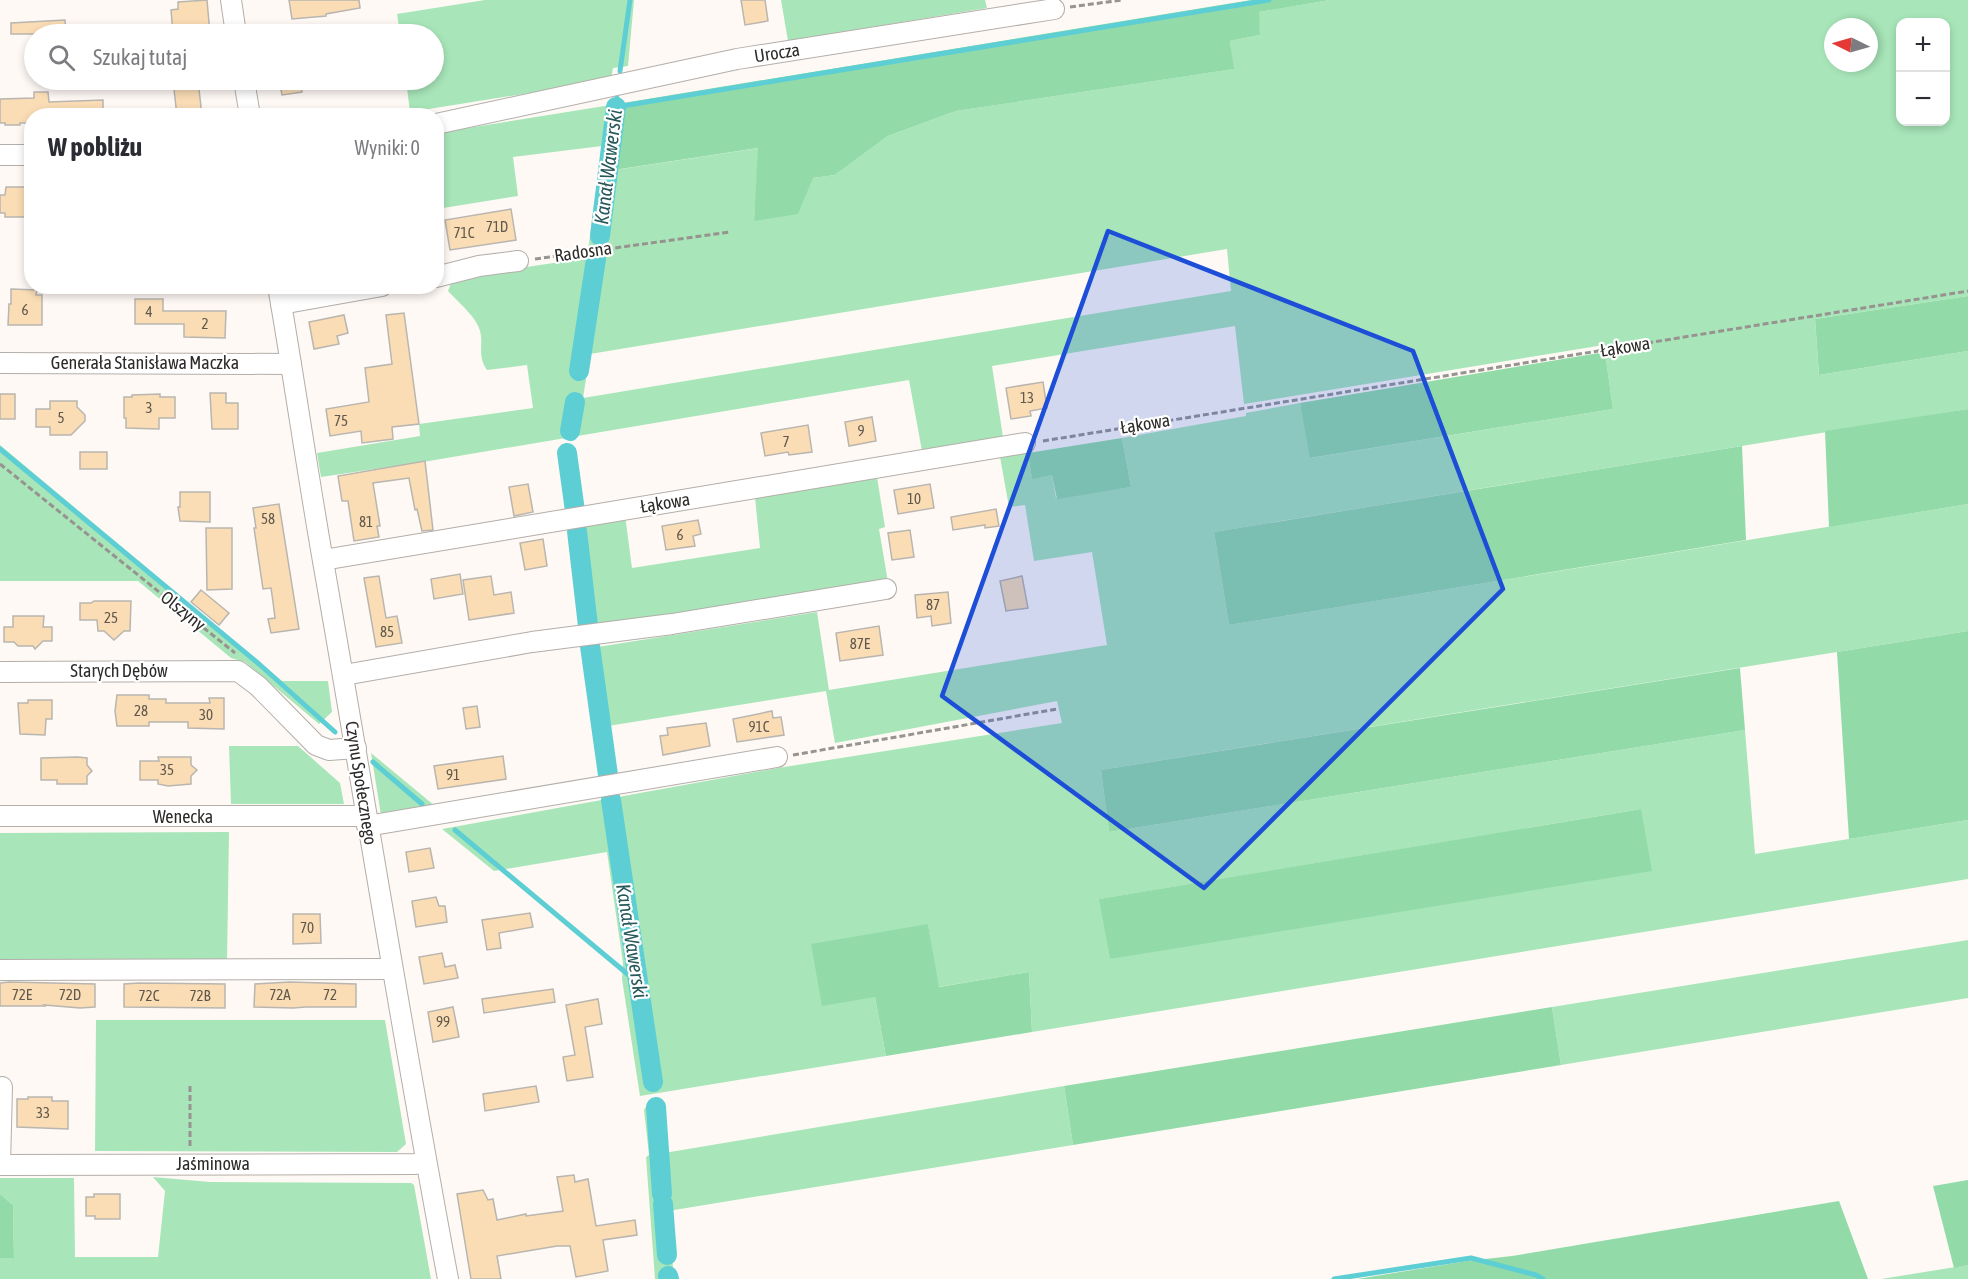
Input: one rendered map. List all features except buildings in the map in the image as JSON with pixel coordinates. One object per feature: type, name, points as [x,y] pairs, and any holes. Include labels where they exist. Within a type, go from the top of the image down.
[{"type":"street","points":[[231,0],[235,24]]},
{"type":"street","name":"Urocza","points":[[444,122],[738,59],[1054,9]]},
{"type":"street","points":[[246,90],[249,108]]},
{"type":"street","points":[[0,155],[24,154]]},
{"type":"street","points":[[444,275],[479,266],[518,261]]},
{"type":"street","name":"Czynu Społecznego","points":[[280,295],[322,560],[344,675],[392,969],[448,1279]]},
{"type":"street","name":"Generała Stanisława Maczka","points":[[0,363],[291,364]]},
{"type":"street","name":"Łąkowa","points":[[322,560],[1026,443]]},
{"type":"street","points":[[344,675],[532,642],[672,624],[886,589]]},
{"type":"street","points":[[238,671],[258,686],[316,745],[329,750],[356,748]]},
{"type":"street","name":"Starych Dębów","points":[[0,672],[238,671]]},
{"type":"street","name":"Wenecka","points":[[0,816],[367,821],[777,758]]},
{"type":"street","points":[[0,970],[392,969]]},
{"type":"street","points":[[0,1165],[2,1087]]},
{"type":"street","name":"Jaśminowa","points":[[0,1165],[414,1164],[426,1162]]},
{"type":"path","points":[[1054,9],[1122,0]]},
{"type":"path","name":"Radosna","points":[[518,261],[730,232]]},
{"type":"path","name":"Łąkowa","points":[[1026,443],[1968,291]]},
{"type":"path","name":"Olszyny","points":[[0,464],[236,654],[238,671]]},
{"type":"path","points":[[777,758],[1057,709]]},
{"type":"path","points":[[190,1086],[190,1164]]},
{"type":"highlighted area","points":[[1108,231],[1413,351],[1503,589],[1204,888],[942,696]]},
{"type":"green space","points":[[485,0],[634,0],[628,66],[613,68],[611,80],[435,108],[410,108],[407,90],[444,90],[444,24],[398,24],[397,14]]},
{"type":"green space","points":[[781,0],[985,0],[987,8],[788,41]]},
{"type":"green space","points":[[1251,0],[1330,0],[1259,12],[1260,35],[1230,41],[1234,69],[956,111],[888,136],[835,175],[813,178],[798,214],[754,221],[758,148],[614,170],[623,103]]},
{"type":"green space","points":[[1330,0],[1968,0],[1968,296],[1815,319],[1819,375],[1968,351],[1968,409],[1214,532],[1229,625],[1968,504],[1968,631],[1101,770],[1109,832],[1745,730],[1755,854],[1968,820],[1968,879],[1032,1032],[1029,972],[938,987],[928,924],[875,997],[886,1056],[640,1096],[622,979],[623,963],[607,852],[494,871],[442,829],[778,768],[1062,723],[1057,701],[835,743],[826,691],[608,726],[615,777],[601,779],[585,649],[817,612],[829,690],[1107,645],[1092,552],[1034,561],[1025,505],[1009,507],[1000,457],[1028,453],[1032,478],[1052,475],[1056,498],[1131,487],[1122,438],[1246,416],[1246,413],[1300,403],[1311,458],[1613,409],[1604,345],[1244,404],[1235,326],[992,366],[1003,437],[922,451],[909,380],[321,477],[317,453],[420,436],[419,424],[533,408],[527,365],[487,370],[482,359],[481,333],[477,323],[448,291],[453,278],[587,258],[602,146],[513,157],[518,196],[444,208],[444,132],[623,103],[615,170],[759,148],[754,221],[813,178],[835,175],[888,136],[956,111],[1233,69],[1230,41],[1260,35],[1258,12]],"holes":[[[1227,249],[1231,291],[583,398],[590,354]],[[1641,809],[1110,959],[1100,899]]]},
{"type":"green space","points":[[1968,296],[1968,351],[1819,375],[1815,319]]},
{"type":"green space","points":[[1605,352],[1613,409],[1310,458],[1300,403]]},
{"type":"green space","points":[[1968,409],[1968,504],[1829,527],[1825,431]]},
{"type":"green space","points":[[1122,438],[1131,487],[1057,499],[1052,475],[1032,479],[1028,453]]},
{"type":"green space","points":[[0,445],[282,681],[328,681],[332,712],[319,724],[245,662],[231,658],[138,581],[0,581]]},
{"type":"green space","points":[[1742,446],[1746,540],[1229,625],[1214,532]]},
{"type":"green space","points":[[877,477],[885,527],[879,529],[888,582],[583,632],[571,526],[625,515],[632,568],[760,548],[755,497]]},
{"type":"green space","points":[[1968,631],[1968,820],[1849,839],[1837,652]]},
{"type":"green space","points":[[1740,668],[1745,730],[1109,832],[1101,770]]},
{"type":"green space","points":[[229,746],[298,746],[340,783],[344,804],[231,804]]},
{"type":"green space","points":[[371,753],[435,806],[381,815]]},
{"type":"green space","points":[[1641,809],[1652,871],[1110,959],[1099,899]]},
{"type":"green space","points":[[229,832],[227,962],[0,963],[0,833]]},
{"type":"green space","points":[[928,924],[939,987],[1029,972],[1032,1032],[886,1056],[875,997],[822,1006],[811,944]]},
{"type":"green space","points":[[1968,940],[1968,998],[1561,1065],[1552,1007]]},
{"type":"green space","points":[[1552,1007],[1561,1065],[1073,1145],[1064,1086]]},
{"type":"green space","points":[[96,1020],[385,1020],[406,1144],[397,1152],[95,1151]]},
{"type":"green space","points":[[1064,1086],[1073,1145],[668,1211],[674,1279],[655,1279],[646,1157],[649,1155],[644,1110],[647,1105],[659,1107],[664,1153]]},
{"type":"green space","points":[[153,1177],[210,1182],[411,1183],[414,1185],[431,1279],[0,1279],[0,1258],[14,1257],[13,1205],[0,1194],[0,1178],[74,1178],[75,1257],[158,1257],[165,1191]]},
{"type":"green space","points":[[1968,1180],[1968,1265],[1954,1268],[1933,1186]]},
{"type":"green space","points":[[0,1194],[13,1205],[14,1258],[0,1258]]},
{"type":"green space","points":[[1839,1201],[1868,1279],[1357,1279],[1512,1256]]},
{"type":"green space","points":[[1968,1265],[1968,1279],[1881,1279]]},
{"type":"waterway","name":"Kanał Wawerski","points":[[620,71],[630,0]]},
{"type":"waterway","points":[[617,98],[616,107],[1269,0]]},
{"type":"waterway","name":"Kanał Wawerski","points":[[600,236],[616,107]]},
{"type":"waterway","name":"Kanał Wawerski","points":[[579,371],[596,259]]},
{"type":"waterway","name":"Kanał Wawerski","points":[[570,431],[575,402]]},
{"type":"waterway","points":[[0,449],[259,664],[335,732]]},
{"type":"waterway","name":"Kanał Wawerski","points":[[567,453],[575,511]]},
{"type":"waterway","name":"Kanał Wawerski","points":[[577,531],[588,626]]},
{"type":"waterway","name":"Kanał Wawerski","points":[[590,646],[608,775]]},
{"type":"waterway","points":[[373,762],[422,804]]},
{"type":"waterway","name":"Kanał Wawerski","points":[[611,800],[653,1082]]},
{"type":"waterway","points":[[455,830],[637,982]]},
{"type":"waterway","name":"Kanał Wawerski","points":[[656,1107],[662,1194]]},
{"type":"waterway","name":"Kanał Wawerski","points":[[663,1204],[667,1255]]},
{"type":"waterway","points":[[1334,1279],[1471,1258],[1536,1275],[1543,1279]]}]
